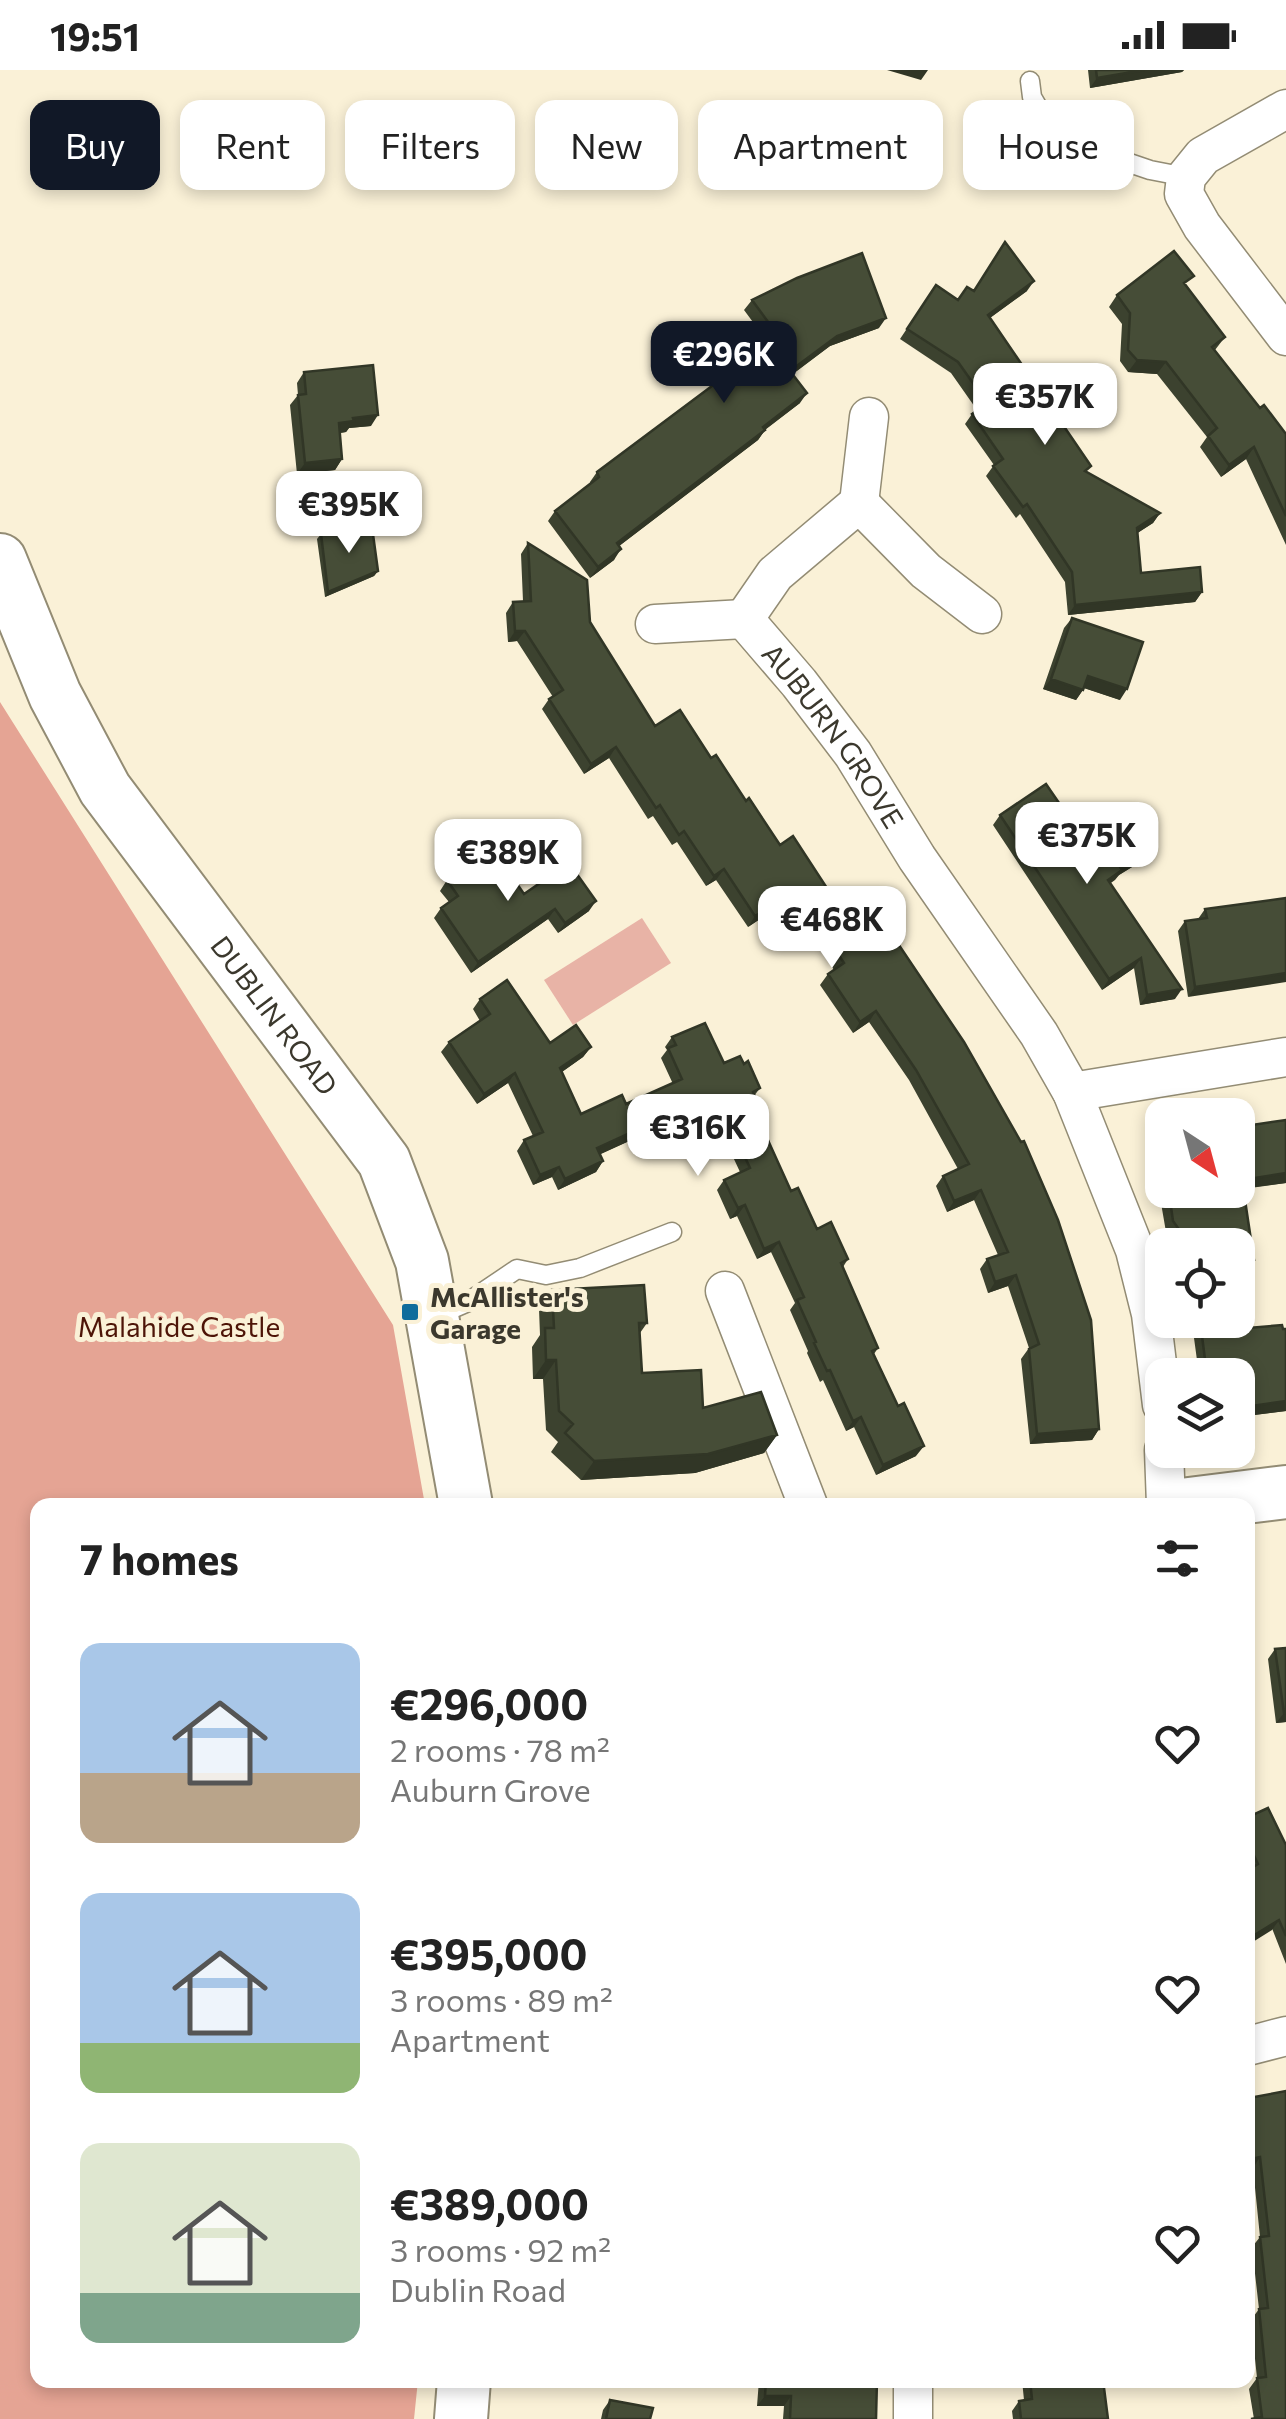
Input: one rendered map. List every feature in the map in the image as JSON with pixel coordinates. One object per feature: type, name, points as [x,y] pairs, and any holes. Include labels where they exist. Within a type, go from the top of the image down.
[{"type":"main road","name":"DUBLIN ROAD","points":[[0,560],[56,694],[105,789],[384,1161],[422,1261],[465,1498]]},
{"type":"main road","points":[[1238,1498],[1286,1492]]},
{"type":"main road","points":[[461,2419],[463,2388]]},
{"type":"street","points":[[1286,109],[1203,156],[1186,177],[1184,194],[1202,226],[1286,336]]},
{"type":"street","points":[[869,417],[859,503],[926,572],[982,614]]},
{"type":"street","name":"AUBURN GROVE","points":[[744,620],[775,574],[859,503]]},
{"type":"street","name":"AUBURN GROVE","points":[[654,624],[744,620]]},
{"type":"street","name":"AUBURN GROVE","points":[[744,620],[853,754],[917,858],[1039,1034],[1072,1092],[1135,1250],[1152,1314],[1157,1358]]},
{"type":"street","points":[[1072,1092],[1286,1057]]},
{"type":"street","points":[[724,1291],[805,1498]]},
{"type":"street","points":[[1165,1468],[1166,1498]]},
{"type":"street","points":[[1255,2044],[1286,2036]]},
{"type":"street","points":[[913,2388],[913,2419]]},
{"type":"lane","points":[[1030,81],[1032,97],[1056,138],[1150,170],[1186,177]]},
{"type":"lane","points":[[434,1317],[468,1302],[518,1269],[546,1275],[580,1268],[672,1232]]},
{"type":"shaded area","points":[[642,918],[671,963],[573,1025],[544,980]]},
{"type":"green space","name":"Malahide Castle","points":[[0,702],[393,1325],[424,1498],[30,1498],[30,2388],[417,2388],[414,2419],[0,2419]]},
{"type":"building","points":[[1096,70],[1144,70],[1097,78]]},
{"type":"building","points":[[1005,242],[1034,281],[988,315],[1091,466],[1085,471],[1160,513],[1137,528],[1141,573],[1200,567],[1202,592],[1075,605],[1072,572],[1027,504],[1023,507],[993,466],[1003,459],[972,414],[987,403],[958,362],[907,329],[936,285],[958,300],[967,287],[974,291]]},
{"type":"building","points":[[1174,251],[1194,276],[1184,283],[1225,337],[1212,347],[1286,434],[1286,516],[1254,447],[1229,465],[1208,436],[1217,428],[1166,362],[1137,360],[1128,350],[1130,313],[1117,295]]},
{"type":"building","points":[[862,253],[886,318],[837,336],[790,371],[807,393],[763,427],[765,430],[617,543],[621,549],[598,567],[555,511],[599,477],[597,472],[728,374],[721,364],[771,326],[752,300]]},
{"type":"building","points":[[373,365],[378,415],[339,423],[342,459],[305,463],[298,395],[306,394],[304,372]]},
{"type":"building","points":[[372,527],[378,571],[328,592],[321,534]]},
{"type":"building","points":[[528,543],[587,580],[590,622],[655,726],[680,710],[711,758],[716,755],[780,845],[793,836],[834,899],[841,894],[846,901],[862,890],[964,1042],[1021,1142],[1024,1141],[1058,1220],[1091,1320],[1099,1429],[1037,1434],[1029,1349],[1039,1344],[1016,1275],[995,1282],[987,1259],[1008,1252],[981,1190],[954,1201],[943,1176],[969,1164],[916,1070],[876,1011],[860,1022],[828,974],[844,963],[816,921],[786,940],[767,909],[755,916],[724,869],[714,876],[684,831],[679,835],[660,805],[656,808],[616,747],[591,764],[549,699],[563,690],[525,631],[515,631],[513,602],[531,601]]},
{"type":"building","points":[[1072,618],[1143,642],[1127,689],[1088,676],[1083,690],[1051,679]]},
{"type":"building","points":[[1046,784],[1094,854],[1126,835],[1139,857],[1120,867],[1122,870],[1108,880],[1182,989],[1147,995],[1141,958],[1109,979],[1000,815]]},
{"type":"building","points":[[488,853],[498,868],[504,865],[524,894],[569,863],[596,901],[565,923],[555,909],[478,962],[441,908],[458,896],[447,880]]},
{"type":"building","points":[[1286,898],[1286,973],[1195,987],[1185,921],[1207,918],[1205,909]]},
{"type":"building","points":[[507,980],[550,1043],[576,1025],[591,1047],[560,1068],[581,1114],[622,1095],[626,1104],[682,1079],[668,1048],[676,1045],[672,1037],[705,1023],[724,1063],[740,1056],[744,1064],[748,1061],[760,1088],[753,1092],[767,1125],[762,1127],[791,1191],[798,1188],[817,1229],[831,1222],[848,1259],[841,1263],[878,1348],[872,1351],[898,1406],[904,1403],[924,1446],[883,1465],[861,1417],[853,1421],[814,1343],[797,1300],[804,1297],[779,1242],[764,1249],[745,1205],[738,1208],[724,1180],[750,1168],[720,1104],[671,1126],[667,1116],[597,1148],[603,1161],[565,1179],[559,1167],[540,1175],[524,1140],[543,1132],[515,1073],[484,1094],[449,1042],[490,1014],[480,999]]},
{"type":"building","points":[[1286,1120],[1286,1173],[1255,1178],[1255,1125]]},
{"type":"building","points":[[1171,1208],[1246,1208],[1249,1228],[1178,1228]]},
{"type":"building","points":[[644,1285],[647,1323],[639,1323],[642,1373],[701,1370],[703,1408],[761,1392],[777,1435],[708,1454],[594,1461],[565,1433],[573,1424],[559,1411],[556,1360],[546,1360],[545,1328],[554,1328],[552,1290]]},
{"type":"building","points":[[1282,1325],[1286,1329],[1286,1401],[1255,1406],[1255,1358],[1205,1358],[1202,1338],[1255,1338],[1255,1327]]},
{"type":"building","points":[[1286,1648],[1286,1713],[1284,1713],[1275,1649]]},
{"type":"building","points":[[1268,1808],[1286,1845],[1286,1936],[1279,1920],[1255,1935],[1255,1814]]},
{"type":"building","points":[[1286,2091],[1286,2419],[1251,2419],[1262,2417],[1257,2378],[1266,2377],[1259,2309],[1268,2308],[1260,2237],[1269,2236],[1260,2157],[1255,2158],[1255,2097]]},
{"type":"building","points":[[766,2388],[877,2388],[876,2419],[790,2419],[791,2396],[765,2396]]},
{"type":"building","points":[[1031,2388],[1104,2388],[1108,2419],[1021,2419],[1019,2401],[1032,2399]]},
{"type":"building","points":[[610,2400],[653,2408],[650,2419],[606,2419]]},
{"type":"place","name":"McAllister's Garage","points":[[410,1312]]}]
